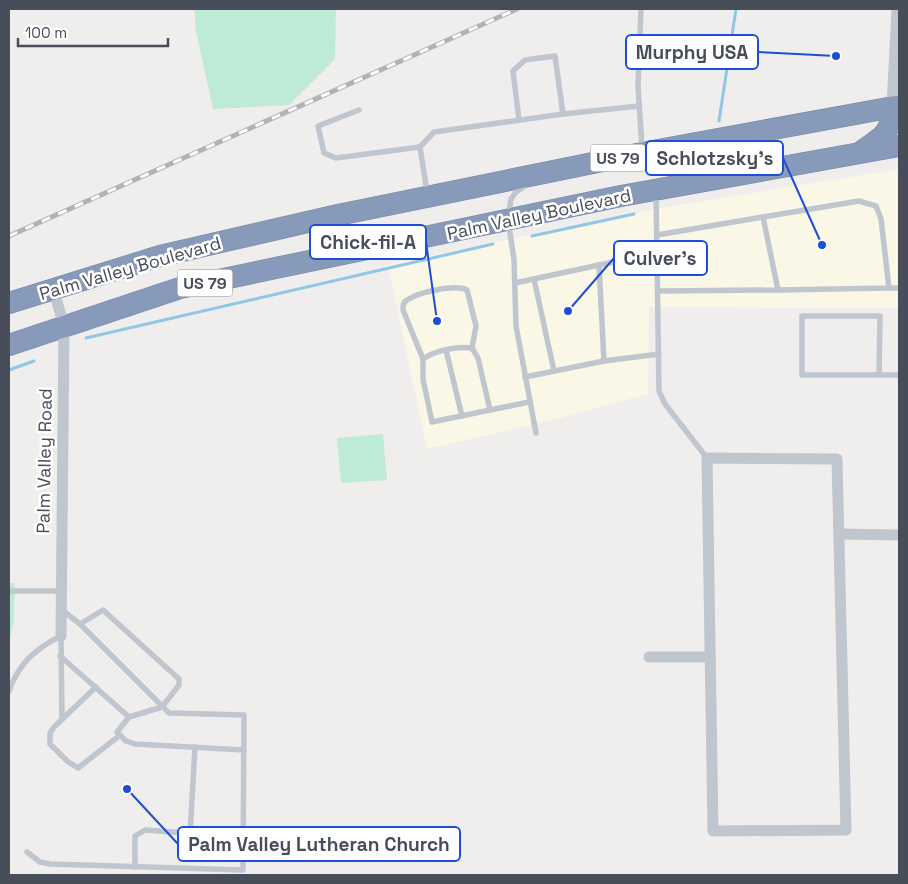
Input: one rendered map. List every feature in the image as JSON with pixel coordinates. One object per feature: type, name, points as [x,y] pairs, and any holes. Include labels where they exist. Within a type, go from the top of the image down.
[{"type":"highway","name":"Palm Valley Boulevard","points":[[9,303],[160,256],[427,197],[642,153],[896,106]]},
{"type":"highway","points":[[858,154],[888,131],[896,106]]},
{"type":"highway","name":"Palm Valley Boulevard","points":[[9,345],[180,288],[656,190],[899,146]]},
{"type":"street","points":[[896,106],[897,9]]},
{"type":"street","name":"Palm Valley Road","points":[[53,288],[64,326],[61,636]]},
{"type":"street","points":[[707,458],[837,458],[840,534],[846,830],[712,831],[707,458]]},
{"type":"street","points":[[840,534],[899,535]]},
{"type":"street","points":[[649,657],[710,657]]},
{"type":"lane","points":[[641,9],[640,106],[642,153]]},
{"type":"lane","points":[[519,120],[513,71],[525,60],[556,56],[562,114]]},
{"type":"lane","points":[[359,110],[318,126],[324,152],[336,158],[420,147],[434,132],[562,114],[640,106]]},
{"type":"lane","points":[[725,146],[734,144],[758,131]]},
{"type":"lane","points":[[420,147],[427,197]]},
{"type":"lane","points":[[536,433],[516,326],[514,259],[508,220],[509,204],[516,192],[528,184],[538,182]]},
{"type":"lane","points":[[656,190],[660,391],[665,404],[707,458]]},
{"type":"lane","points":[[657,235],[859,201],[876,206],[881,219],[889,288]]},
{"type":"lane","points":[[763,217],[778,290]]},
{"type":"lane","points":[[515,283],[635,258]]},
{"type":"lane","points":[[599,265],[604,361]]},
{"type":"lane","points":[[534,279],[554,371]]},
{"type":"lane","points":[[490,410],[478,358],[472,348],[476,326],[467,290],[451,288],[406,300],[403,304],[403,310],[423,359],[423,379],[432,422],[529,402]]},
{"type":"lane","points":[[659,291],[899,288]]},
{"type":"lane","points":[[880,375],[880,316],[802,316],[802,375],[899,376]]},
{"type":"lane","points":[[423,359],[446,350],[462,347],[472,348]]},
{"type":"lane","points":[[446,350],[462,416]]},
{"type":"lane","points":[[525,377],[604,361],[658,354]]},
{"type":"lane","points":[[9,591],[60,591]]},
{"type":"lane","points":[[27,852],[40,862],[50,864],[243,870],[244,716],[169,713],[80,624],[61,608]]},
{"type":"lane","points":[[80,624],[103,610],[179,679],[179,685],[162,707],[130,717],[119,728],[117,732],[119,736],[135,744],[244,750]]},
{"type":"lane","points":[[9,691],[15,673],[39,647],[61,636],[62,719]]},
{"type":"lane","points":[[60,656],[130,717]]},
{"type":"lane","points":[[96,687],[54,726],[49,740],[53,748],[74,766],[84,765],[119,736]]},
{"type":"lane","points":[[190,834],[195,747]]},
{"type":"lane","points":[[135,867],[135,836],[145,830],[243,837]]},
{"type":"shaded area","points":[[899,169],[899,308],[649,307],[648,394],[552,420],[427,449],[388,265],[632,213]]},
{"type":"green space","points":[[194,9],[336,9],[335,59],[289,105],[213,109],[196,31]]},
{"type":"green space","points":[[383,434],[387,480],[341,483],[337,438]]},
{"type":"green space","points":[[9,583],[15,583],[14,619],[9,645]]},
{"type":"waterway","points":[[719,121],[736,9]]},
{"type":"waterway","points":[[532,236],[634,214]]},
{"type":"waterway","points":[[86,338],[493,244]]},
{"type":"waterway","points":[[9,370],[34,361]]},
{"type":"railway","points":[[9,236],[517,9]]},
{"type":"place","name":"Murphy USA","points":[[836,56]]},
{"type":"place","name":"Schlotzsky's","points":[[822,245]]},
{"type":"place","name":"Culver's","points":[[568,311]]},
{"type":"place","name":"Chick-fil-A","points":[[437,321]]},
{"type":"place","name":"Palm Valley Lutheran Church","points":[[127,789]]}]
